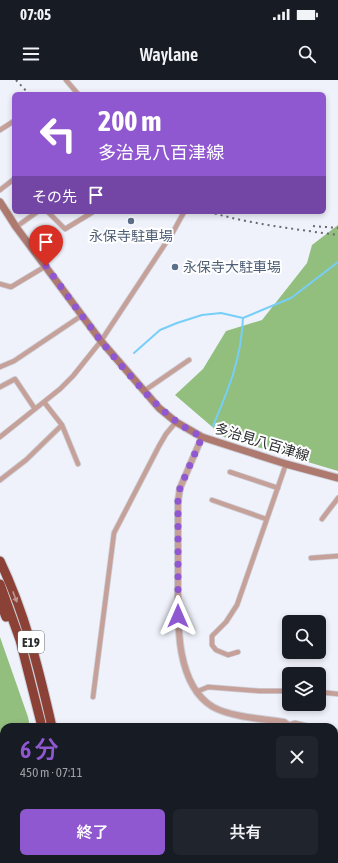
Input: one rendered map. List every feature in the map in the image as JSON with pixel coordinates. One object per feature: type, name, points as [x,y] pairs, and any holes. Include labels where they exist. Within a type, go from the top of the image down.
[{"type":"highway","name":"E19","points":[[0,560],[14,593],[29,638],[51,723]]},
{"type":"highway","name":"E19","points":[[0,584],[20,640],[41,723]]},
{"type":"highway","points":[[0,602],[22,657],[38,710]]},
{"type":"main road","name":"多治見八百津線","points":[[0,202],[81,316],[159,408],[176,422],[202,437],[286,464],[338,478]]},
{"type":"street","points":[[66,80],[76,92]]},
{"type":"street","points":[[0,130],[12,122]]},
{"type":"street","points":[[0,190],[12,181]]},
{"type":"street","points":[[16,226],[34,214]]},
{"type":"street","points":[[50,214],[65,229],[90,214]]},
{"type":"street","points":[[0,437],[44,402],[73,376],[101,341],[173,232],[183,214]]},
{"type":"street","points":[[0,284],[11,287],[46,266]]},
{"type":"street","points":[[0,367],[14,361],[81,316]]},
{"type":"street","points":[[144,391],[189,360]]},
{"type":"street","points":[[0,387],[15,379],[35,409]]},
{"type":"street","points":[[44,402],[62,425],[78,464]]},
{"type":"street","points":[[94,697],[114,533],[159,446],[166,434],[176,422]]},
{"type":"street","points":[[0,480],[26,460],[62,425]]},
{"type":"street","points":[[202,437],[180,488],[178,501],[178,630],[184,661],[189,678],[196,692],[204,700],[222,711],[285,723]]},
{"type":"street","points":[[238,652],[228,655],[216,650],[212,645],[212,636],[226,622],[237,605],[286,464]]},
{"type":"street","points":[[230,472],[278,488]]},
{"type":"street","points":[[322,519],[338,498]]},
{"type":"street","points":[[212,500],[266,519]]},
{"type":"street","points":[[311,558],[338,556]]},
{"type":"street","points":[[196,692],[208,687],[259,691],[282,691]]},
{"type":"street","points":[[326,693],[338,694]]},
{"type":"green space","points":[[338,225],[338,471],[224,437],[175,395],[203,369],[226,331],[262,320],[307,263],[312,245]]},
{"type":"green space","points":[[0,637],[29,723],[0,723]]},
{"type":"waterway","points":[[134,353],[160,330],[177,323],[202,315],[221,313],[243,318],[291,298],[338,262]]},
{"type":"waterway","points":[[213,426],[237,361],[243,318]]},
{"type":"railway","points":[[16,80],[27,92]]},
{"type":"railway","points":[[217,214],[257,223],[338,235]]},
{"type":"railway","points":[[313,226],[338,228]]},
{"type":"place","name":"永保寺駐車場","points":[[131,221]]},
{"type":"place","name":"永保寺大駐車場","points":[[175,267]]},
{"type":"route","points":[[46,266],[81,316],[159,408],[176,422],[202,437],[180,488],[178,501],[178,616]]}]
